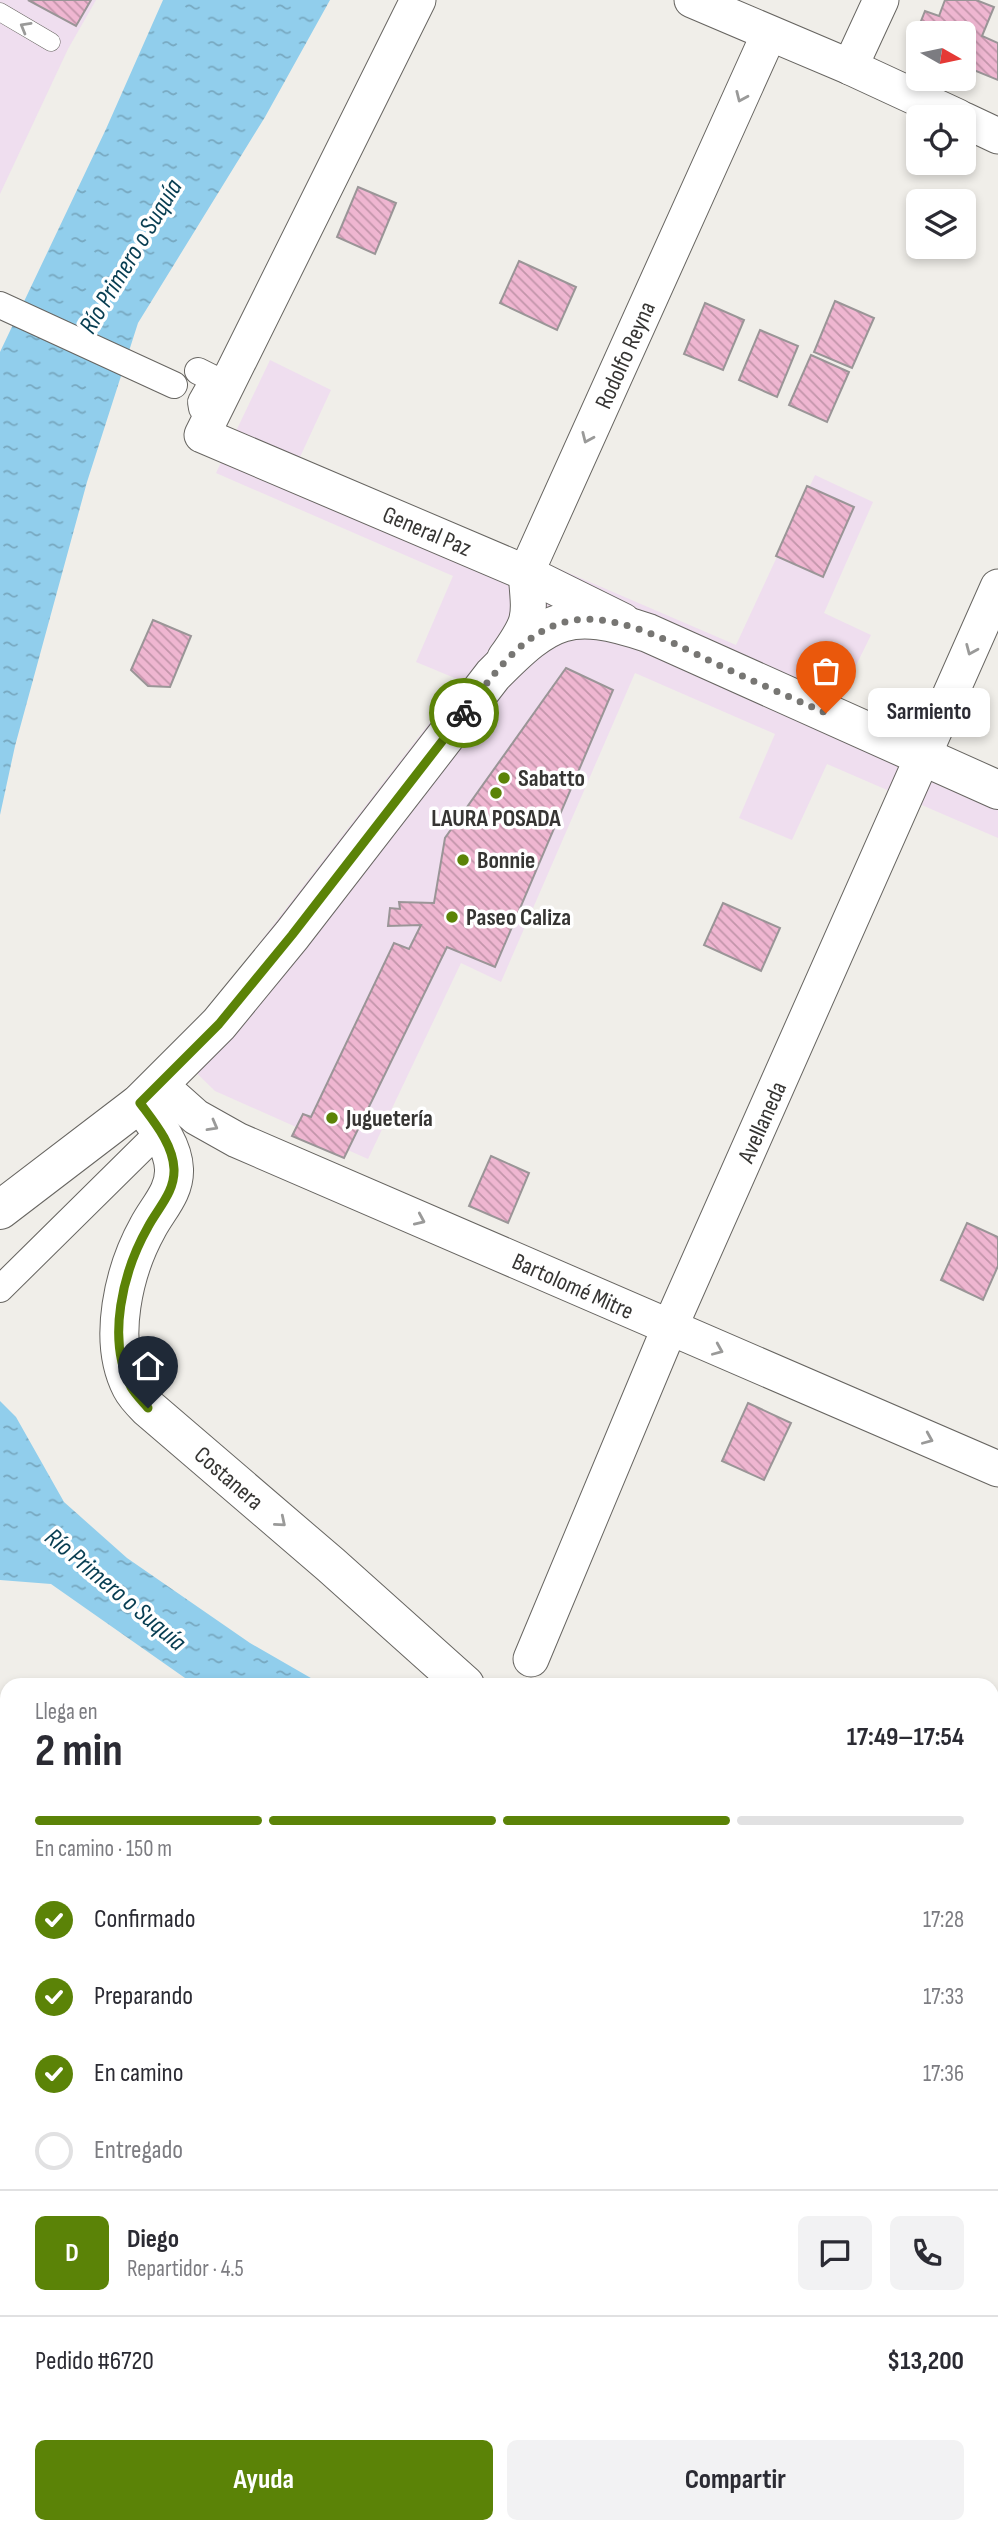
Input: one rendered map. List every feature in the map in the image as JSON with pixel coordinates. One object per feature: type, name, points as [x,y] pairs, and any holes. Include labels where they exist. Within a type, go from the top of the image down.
[{"type":"street","points":[[202,435],[418,0]]},
{"type":"street","points":[[692,0],[932,105]]},
{"type":"street","points":[[850,68],[881,0]]},
{"type":"street","name":"Rodolfo Reyna","points":[[494,675],[526,628],[529,603],[526,573],[769,34]]},
{"type":"street","points":[[976,126],[998,136]]},
{"type":"street","points":[[0,305],[174,385]]},
{"type":"street","points":[[198,371],[214,379],[201,402],[202,435]]},
{"type":"street","name":"General Paz","points":[[202,435],[526,573],[648,633]]},
{"type":"street","name":"Avellaneda","points":[[531,1659],[670,1329],[998,587]]},
{"type":"street","points":[[0,1289],[49,1240],[153,1106],[292,935],[494,675],[527,642],[560,623],[595,619],[648,633],[998,790]]},
{"type":"street","points":[[7,1205],[153,1106]]},
{"type":"street","name":"Bartolomé Mitre","points":[[153,1106],[196,1116],[237,1140],[998,1469]]},
{"type":"street","name":"Costanera","points":[[153,1106],[174,1169],[171,1188],[136,1248],[123,1295],[120,1343],[123,1364],[132,1388],[148,1408],[331,1565],[457,1678]]},
{"type":"lane","points":[[0,12],[51,42]]},
{"type":"shaded area","points":[[0,0],[96,0],[68,49],[0,194]]},
{"type":"shaded area","points":[[270,360],[331,390],[300,457],[736,645],[815,475],[873,502],[824,613],[871,635],[839,700],[998,769],[998,838],[827,764],[792,840],[739,818],[775,734],[635,673],[501,982],[461,963],[368,1159],[215,1091],[175,1052],[462,681],[416,662],[453,576],[216,473]]},
{"type":"water","name":"Río Primero o Suquía","points":[[163,0],[330,0],[265,117],[138,323],[87,482],[15,746],[0,815],[0,352],[106,129]]},
{"type":"water","name":"Río Primero o Suquía","points":[[0,1401],[16,1417],[64,1502],[127,1558],[250,1643],[311,1678],[185,1678],[51,1584],[0,1580]]},
{"type":"building","points":[[28,0],[91,0],[76,26]]},
{"type":"building","points":[[945,0],[976,0],[994,7],[982,36],[998,43],[998,80],[976,71],[976,21],[921,21],[925,11],[939,16]]},
{"type":"building","points":[[358,187],[396,203],[375,254],[337,237]]},
{"type":"building","points":[[519,261],[576,287],[557,330],[500,303]]},
{"type":"building","points":[[835,301],[874,318],[852,368],[814,352]]},
{"type":"building","points":[[705,303],[744,320],[723,370],[684,354]]},
{"type":"building","points":[[760,330],[798,346],[777,397],[739,380]]},
{"type":"building","points":[[811,355],[849,372],[827,422],[789,405]]},
{"type":"building","points":[[807,486],[854,507],[823,577],[776,556]]},
{"type":"building","points":[[153,620],[191,636],[170,687],[148,686],[131,670]]},
{"type":"building","name":"Paseo Caliza","points":[[566,668],[613,690],[495,967],[447,947],[344,1158],[292,1136],[303,1114],[311,1117],[394,943],[409,949],[421,925],[388,926],[390,908],[400,909],[399,902],[434,903],[445,838]]},
{"type":"building","points":[[723,903],[780,928],[761,971],[704,945]]},
{"type":"building","points":[[491,1156],[529,1173],[508,1223],[469,1206]]},
{"type":"building","points":[[967,1223],[998,1237],[998,1266],[983,1300],[941,1280]]},
{"type":"building","points":[[748,1403],[791,1423],[764,1480],[722,1461]]},
{"type":"way so far","points":[[464,713],[494,675],[527,642],[560,623],[576,619],[595,619],[648,633],[826,713]]},
{"type":"place","name":"Sarmiento","points":[[826,713]]},
{"type":"place","name":"Sabatto","points":[[504,778]]},
{"type":"place","name":"LAURA POSADA","points":[[496,793]]},
{"type":"place","name":"Bonnie","points":[[463,860]]},
{"type":"place","name":"Paseo Caliza","points":[[452,917]]},
{"type":"place","name":"Juguetería","points":[[332,1118]]},
{"type":"route","points":[[148,1408],[132,1388],[123,1364],[120,1343],[123,1295],[136,1248],[171,1188],[174,1169],[170,1152],[160,1131],[140,1103],[219,1024],[292,935],[464,713]]}]
